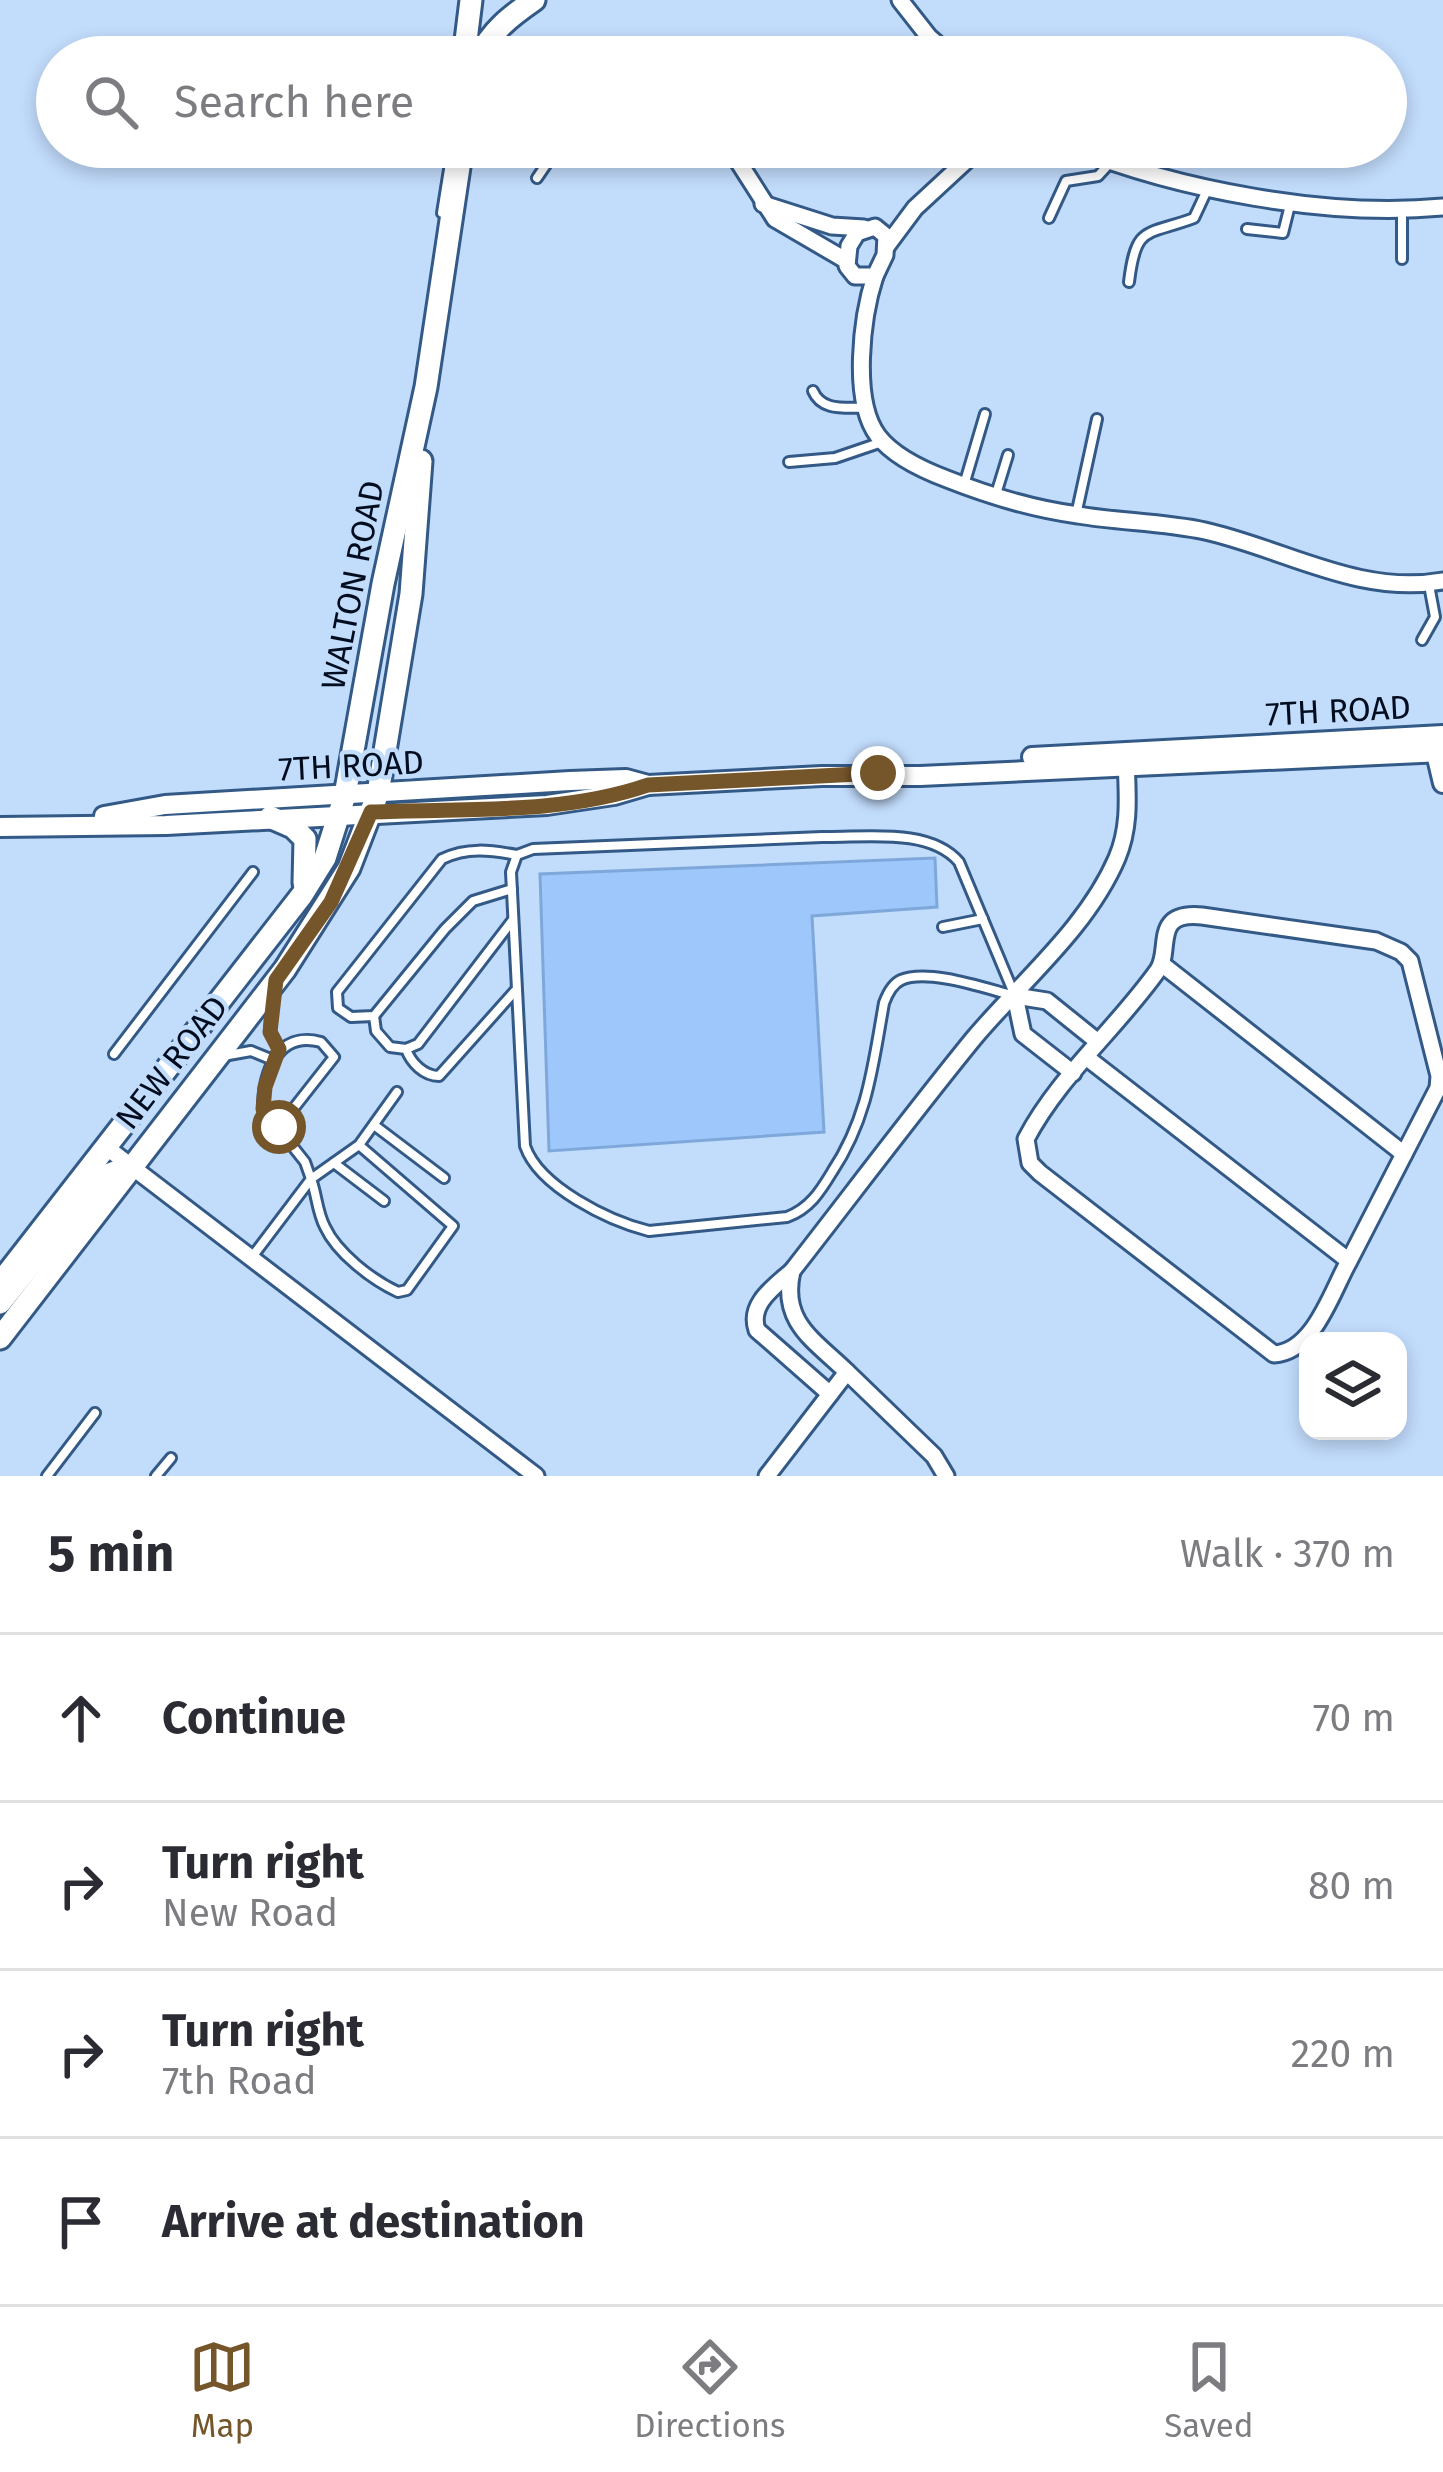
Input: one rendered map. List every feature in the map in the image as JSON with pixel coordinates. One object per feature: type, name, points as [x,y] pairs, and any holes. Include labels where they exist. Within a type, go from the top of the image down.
[{"type":"main road","points":[[467,36],[471,0]]},
{"type":"main road","points":[[480,36],[483,0]]},
{"type":"main road","points":[[492,36],[508,17],[534,0]]},
{"type":"main road","name":"WALTON ROAD","points":[[342,804],[426,387],[457,168]]},
{"type":"main road","name":"WALTON ROAD","points":[[375,803],[412,594],[426,387]]},
{"type":"main road","name":"NEW ROAD","points":[[0,1337],[331,902],[375,803]]},
{"type":"main road","name":"NEW ROAD","points":[[0,1283],[302,895],[325,858],[342,804]]},
{"type":"main road","points":[[270,817],[293,827],[305,839],[308,853],[302,895]]},
{"type":"main road","points":[[0,1303],[101,1177],[131,1166]]},
{"type":"street","points":[[906,4],[934,36]]},
{"type":"street","points":[[742,168],[775,219],[847,261]]},
{"type":"street","points":[[958,168],[915,208],[866,277],[868,418],[884,441],[911,463],[995,496],[1076,515],[1208,532],[1379,584],[1436,582]]},
{"type":"street","points":[[1129,168],[1160,178],[1291,200],[1402,209],[1443,207]]},
{"type":"street","points":[[763,204],[818,222],[872,228],[886,236],[886,247]]},
{"type":"street","points":[[866,277],[849,271],[853,239],[915,208]]},
{"type":"street","points":[[811,239],[818,222]]},
{"type":"street","points":[[1438,744],[1443,783]]},
{"type":"street","name":"7TH ROAD","points":[[58,824],[165,806],[375,803],[612,779],[648,785],[878,773],[920,776],[1125,757],[1438,744]]},
{"type":"street","points":[[830,1394],[757,1330],[754,1313],[1095,896],[1115,862],[1127,827],[1125,757]]},
{"type":"street","name":"7TH ROAD","points":[[0,827],[166,825],[270,817],[342,804]]},
{"type":"street","points":[[1163,965],[1073,1073],[1026,1139],[1030,1163],[1262,1348],[1274,1354],[1295,1350],[1319,1316],[1431,1106],[1438,1076],[1413,972],[1400,952],[1376,941],[1193,915],[1169,927],[1161,952],[1163,965],[1404,1154]]},
{"type":"street","points":[[1015,996],[1047,1001],[1098,1042]]},
{"type":"street","points":[[1015,996],[1023,1034],[1073,1073]]},
{"type":"street","points":[[1086,1057],[1348,1261]]},
{"type":"street","points":[[106,1147],[536,1476]]},
{"type":"street","points":[[792,1271],[787,1292],[793,1318],[934,1456],[946,1476]]},
{"type":"street","points":[[771,1343],[793,1318]]},
{"type":"street","points":[[767,1476],[848,1372]]},
{"type":"lane","points":[[537,178],[544,168]]},
{"type":"lane","points":[[1049,218],[1066,182],[1098,176],[1105,168]]},
{"type":"lane","points":[[1129,282],[1132,250],[1142,235],[1194,218],[1209,187]]},
{"type":"lane","points":[[1247,229],[1283,233],[1291,200]]},
{"type":"lane","points":[[1402,209],[1402,259]]},
{"type":"lane","points":[[813,391],[828,406],[867,407]]},
{"type":"lane","points":[[964,485],[985,414]]},
{"type":"lane","points":[[1076,515],[1096,419]]},
{"type":"lane","points":[[789,462],[836,458],[884,441]]},
{"type":"lane","points":[[995,496],[1008,455]]},
{"type":"lane","points":[[1422,640],[1436,617],[1436,582]]},
{"type":"lane","points":[[374,1016],[352,1017],[338,1008],[338,992],[442,859],[455,853],[486,849],[517,855],[533,849],[822,837],[924,840],[950,852],[959,862],[1015,996]]},
{"type":"lane","points":[[517,855],[511,872],[525,1146],[540,1173],[561,1190],[634,1227],[664,1232],[801,1212],[853,1141],[868,1091],[884,1003],[901,980],[950,980],[1015,996]]},
{"type":"lane","points":[[113,1054],[253,872]]},
{"type":"lane","points":[[512,889],[473,902],[445,928],[374,1016],[376,1031],[390,1047],[406,1049],[418,1044],[513,920]]},
{"type":"lane","points":[[943,927],[983,919]]},
{"type":"lane","points":[[276,980],[270,1032],[279,1049]]},
{"type":"lane","points":[[406,1049],[421,1069],[439,1076],[516,990]]},
{"type":"lane","points":[[279,1127],[334,1057],[313,1040],[279,1049],[263,1109],[305,1162],[322,1223],[334,1244],[398,1292],[407,1290],[454,1226],[359,1145]]},
{"type":"lane","points":[[216,1057],[250,1051],[273,1060]]},
{"type":"lane","points":[[251,1258],[311,1179],[359,1145],[397,1092]]},
{"type":"lane","points":[[374,1125],[444,1178]]},
{"type":"lane","points":[[334,1162],[384,1201]]},
{"type":"lane","points":[[47,1476],[95,1413]]},
{"type":"lane","points":[[156,1476],[171,1458]]},
{"type":"building","points":[[935,858],[937,907],[812,916],[824,1132],[549,1151],[540,874]]},
{"type":"route","points":[[279,1127],[263,1109],[265,1087],[279,1049],[270,1032],[276,980],[331,902],[371,812],[547,805],[648,785],[878,773]]}]
